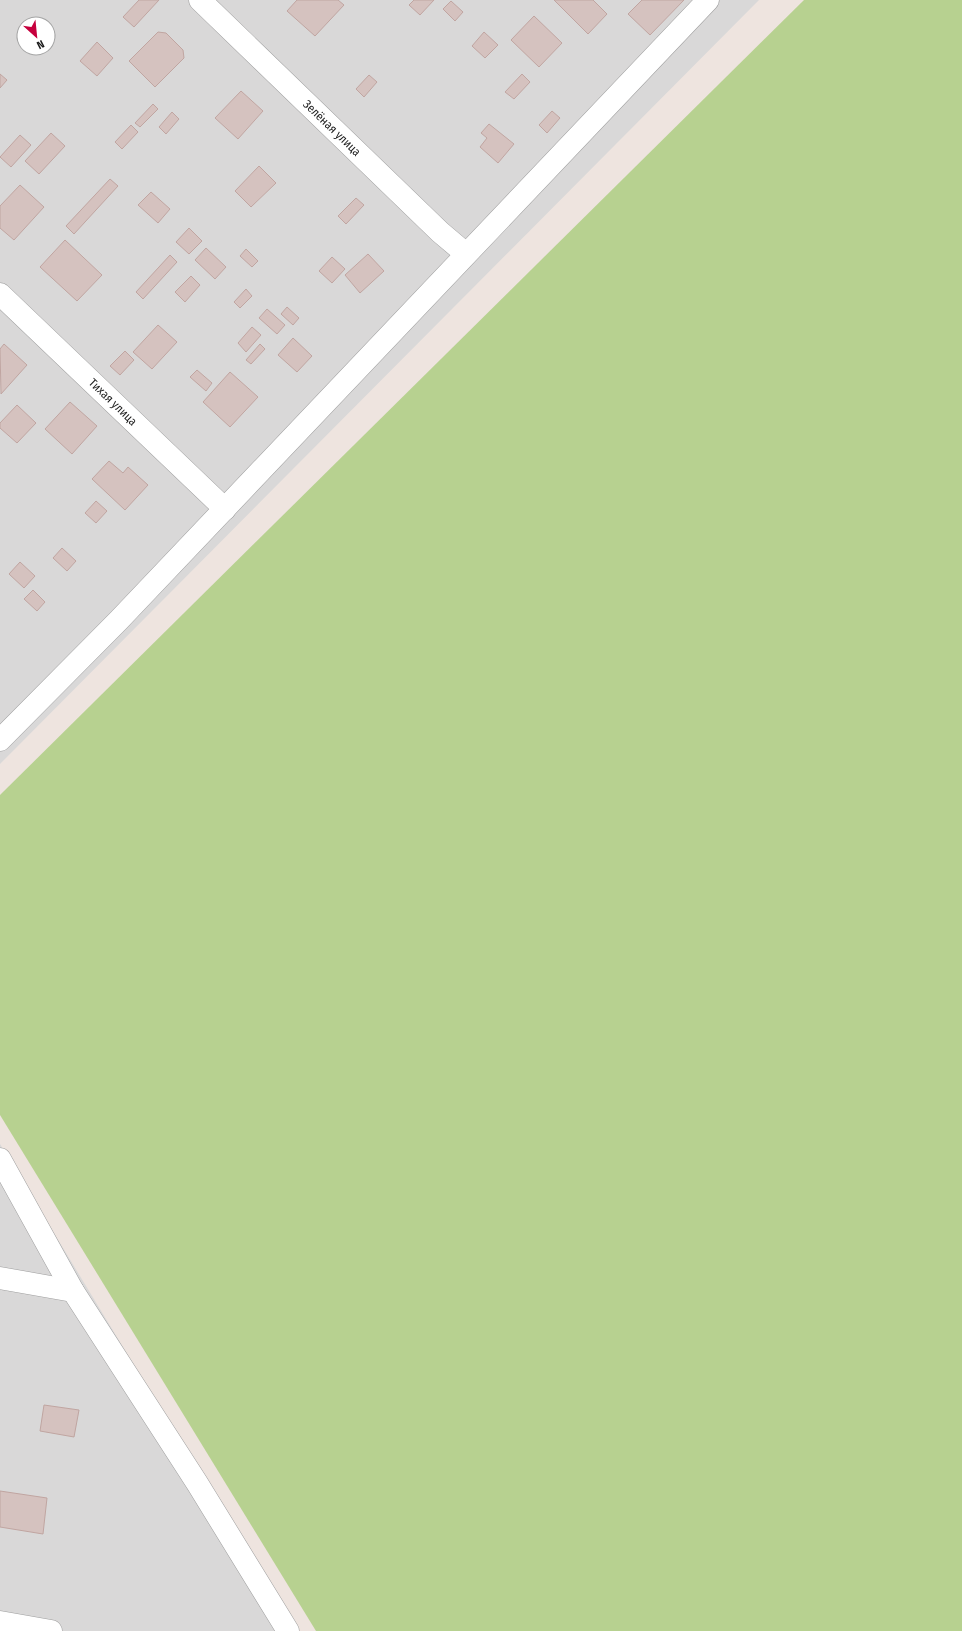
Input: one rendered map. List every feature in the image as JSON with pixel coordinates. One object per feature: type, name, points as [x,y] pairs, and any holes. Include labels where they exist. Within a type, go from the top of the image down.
[{"type":"street","name":"Зелёная улица","points":[[200,0],[440,232],[466,254]]},
{"type":"street","points":[[0,740],[119,620],[708,0]]},
{"type":"street","name":"Тихая улица","points":[[0,294],[225,509]]},
{"type":"street","points":[[0,1159],[73,1291],[197,1483],[288,1631]]},
{"type":"street","points":[[0,1278],[73,1291]]},
{"type":"street","points":[[0,1622],[51,1631]]},
{"type":"shaded area","points":[[0,0],[759,0],[0,764]]},
{"type":"shaded area","points":[[0,1144],[295,1631],[0,1631]]},
{"type":"green space","points":[[804,0],[962,0],[962,1631],[316,1631],[0,1115],[0,795]]},
{"type":"building","points":[[139,0],[159,0],[134,27],[123,17]]},
{"type":"building","points":[[297,0],[338,0],[344,5],[315,36],[287,11]]},
{"type":"building","points":[[414,0],[434,0],[420,15],[409,5]]},
{"type":"building","points":[[554,0],[593,0],[607,14],[588,34]]},
{"type":"building","points":[[642,0],[684,0],[650,35],[628,14]]},
{"type":"building","points":[[451,1],[463,12],[455,21],[443,9]]},
{"type":"building","points":[[534,16],[562,43],[539,67],[511,40]]},
{"type":"building","points":[[158,32],[166,33],[183,50],[184,58],[155,87],[129,61]]},
{"type":"building","points":[[484,32],[498,45],[485,58],[472,46]]},
{"type":"building","points":[[97,42],[113,58],[97,76],[80,61]]},
{"type":"building","points":[[0,74],[7,80],[0,88]]},
{"type":"building","points":[[522,74],[530,82],[514,99],[505,92]]},
{"type":"building","points":[[369,75],[377,82],[364,97],[356,89]]},
{"type":"building","points":[[241,91],[263,111],[238,139],[215,118]]},
{"type":"building","points":[[153,104],[158,109],[140,127],[135,123]]},
{"type":"building","points":[[552,111],[560,118],[547,133],[539,125]]},
{"type":"building","points":[[172,112],[179,119],[166,134],[159,127]]},
{"type":"building","points":[[489,124],[514,144],[498,163],[480,147],[487,138],[481,133]]},
{"type":"building","points":[[131,125],[138,132],[122,149],[115,142]]},
{"type":"building","points":[[51,133],[65,146],[39,174],[25,161]]},
{"type":"building","points":[[20,135],[31,145],[11,167],[0,157]]},
{"type":"building","points":[[259,166],[276,183],[251,207],[235,191]]},
{"type":"building","points":[[110,179],[118,186],[74,234],[66,226]]},
{"type":"building","points":[[20,185],[44,207],[14,240],[0,228],[0,206]]},
{"type":"building","points":[[151,192],[170,209],[158,223],[138,205]]},
{"type":"building","points":[[356,198],[364,205],[346,224],[338,216]]},
{"type":"building","points":[[189,228],[202,241],[189,254],[176,242]]},
{"type":"building","points":[[65,240],[102,275],[77,301],[40,267]]},
{"type":"building","points":[[206,248],[226,267],[215,279],[195,260]]},
{"type":"building","points":[[246,249],[258,261],[252,267],[240,256]]},
{"type":"building","points":[[368,254],[384,271],[360,293],[345,275]]},
{"type":"building","points":[[170,255],[177,262],[143,299],[136,292]]},
{"type":"building","points":[[332,257],[345,269],[332,283],[319,271]]},
{"type":"building","points":[[191,276],[200,285],[185,302],[175,292]]},
{"type":"building","points":[[246,289],[252,296],[240,308],[234,302]]},
{"type":"building","points":[[287,307],[299,318],[293,325],[281,314]]},
{"type":"building","points":[[267,309],[285,325],[277,334],[259,318]]},
{"type":"building","points":[[158,325],[177,342],[152,369],[133,352]]},
{"type":"building","points":[[252,327],[261,335],[246,352],[238,343]]},
{"type":"building","points":[[293,338],[312,356],[297,372],[278,355]]},
{"type":"building","points":[[4,344],[27,365],[1,394],[0,349]]},
{"type":"building","points":[[260,344],[265,349],[251,364],[246,360]]},
{"type":"building","points":[[125,351],[134,360],[120,375],[110,366]]},
{"type":"building","points":[[197,370],[212,383],[206,391],[190,377]]},
{"type":"building","points":[[230,372],[258,397],[230,427],[203,402]]},
{"type":"building","points":[[70,402],[97,426],[72,454],[45,429]]},
{"type":"building","points":[[17,405],[36,423],[17,443],[0,428],[0,423]]},
{"type":"building","points":[[109,461],[123,473],[128,467],[148,485],[125,510],[92,479]]},
{"type":"building","points":[[96,501],[107,511],[96,523],[85,513]]},
{"type":"building","points":[[62,548],[76,561],[67,571],[53,558]]},
{"type":"building","points":[[20,562],[35,576],[24,588],[9,574]]},
{"type":"building","points":[[33,590],[45,602],[37,611],[24,599]]},
{"type":"building","points":[[44,1405],[79,1410],[74,1437],[40,1431]]},
{"type":"building","points":[[0,1491],[47,1498],[43,1534],[0,1527]]}]
